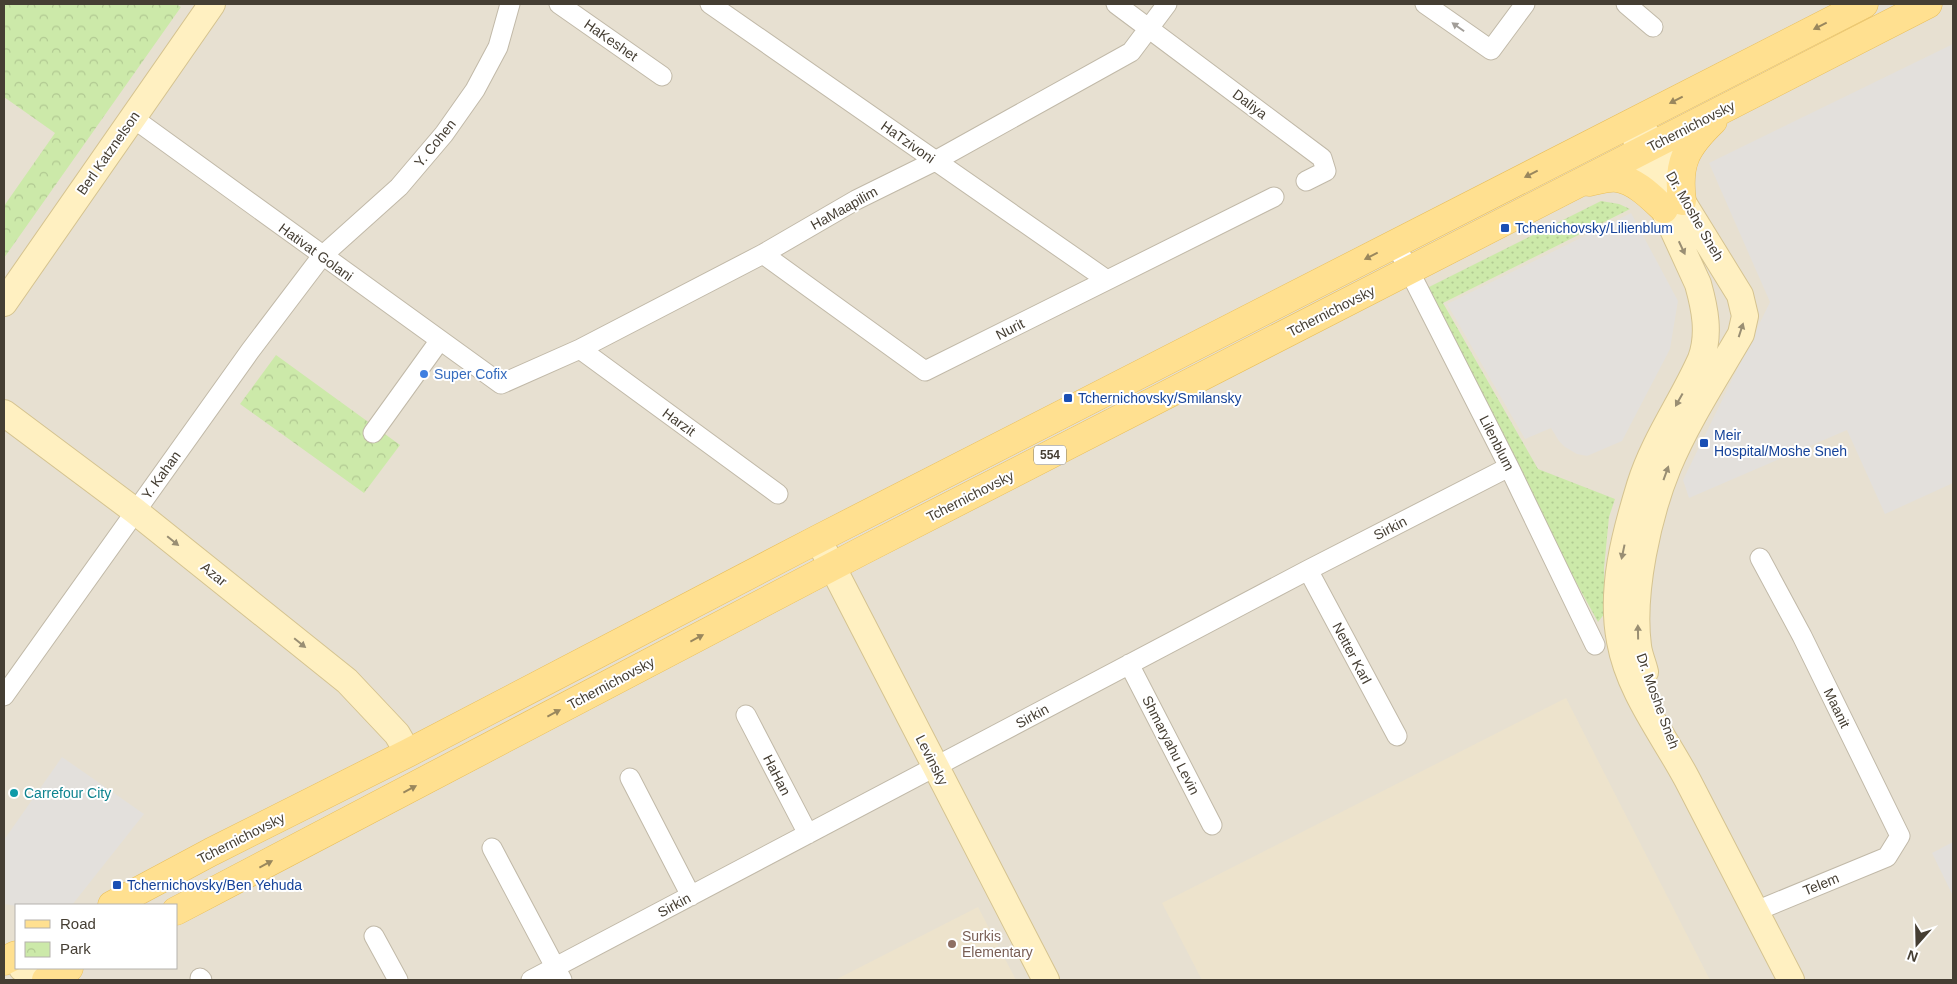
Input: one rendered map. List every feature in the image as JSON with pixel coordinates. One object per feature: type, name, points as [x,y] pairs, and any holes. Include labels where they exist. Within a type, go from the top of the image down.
[{"type":"main road","name":"Tchernichovsky","points":[[114,904],[818,539],[1864,4]]},
{"type":"main road","name":"Tchernichovsky","points":[[178,910],[832,567],[1928,4]]},
{"type":"main road","points":[[1578,183],[1616,178],[1626,180],[1649,195],[1673,205],[1689,148],[1701,132],[1730,105]]},
{"type":"main road","points":[[44,980],[67,969]]},
{"type":"street","name":"Y. Cohen","points":[[322,256],[399,187],[444,134],[475,90],[498,47],[510,4]]},
{"type":"street","name":"HaKeshet","points":[[559,4],[662,76]]},
{"type":"street","name":"HaTzivoni","points":[[710,4],[1107,280]]},
{"type":"street","points":[[1116,4],[1150,28]]},
{"type":"street","name":"HaMaapilim","points":[[501,384],[580,349],[763,254],[856,200],[935,161],[1131,52],[1167,4]]},
{"type":"street","points":[[1425,4],[1491,50],[1525,4]]},
{"type":"street","points":[[1626,4],[1653,27]]},
{"type":"street","name":"Berl Katznelson","points":[[4,303],[133,118],[205,6]]},
{"type":"street","name":"Daliya","points":[[1150,28],[1322,158],[1326,171],[1306,181]]},
{"type":"street","name":"Hativat Golani","points":[[133,118],[501,384]]},
{"type":"street","name":"Dr. Moshe Sneh","points":[[1634,122],[1673,205],[1704,306],[1706,329],[1705,347],[1694,375],[1649,458],[1640,485],[1622,557],[1618,586],[1619,632],[1623,655],[1642,700],[1686,777],[1791,980]]},
{"type":"street","name":"Nurit","points":[[763,254],[925,371],[1274,197]]},
{"type":"street","name":"Dr. Moshe Sneh","points":[[1673,205],[1740,295],[1745,316],[1741,334],[1685,432],[1668,467],[1642,560],[1638,592],[1638,646],[1645,673],[1686,777]]},
{"type":"street","name":"Lilenblum","points":[[1395,244],[1509,466],[1595,645]]},
{"type":"street","name":"Y. Kahan","points":[[4,696],[250,351],[322,256]]},
{"type":"street","points":[[373,433],[440,340]]},
{"type":"street","name":"Harzit","points":[[580,349],[778,494]]},
{"type":"street","name":"Azar","points":[[4,413],[135,511],[346,681],[397,734],[408,752]]},
{"type":"street","name":"Sirkin","points":[[531,980],[559,974],[692,896],[1129,664],[1509,466]]},
{"type":"street","name":"Levinsky","points":[[818,539],[1046,980]]},
{"type":"street","name":"Maanit","points":[[1760,558],[1802,636],[1900,836],[1887,857]]},
{"type":"street","name":"Netter Karl","points":[[1308,570],[1397,736]]},
{"type":"street","name":"Shmaryahu Levin","points":[[1129,664],[1212,825]]},
{"type":"street","name":"HaHan","points":[[746,715],[808,834]]},
{"type":"street","points":[[630,778],[692,896]]},
{"type":"street","points":[[492,848],[559,974]]},
{"type":"street","name":"Telem","points":[[1756,911],[1887,857]]},
{"type":"street","points":[[374,936],[398,980]]},
{"type":"street","points":[[29,969],[44,980]]},
{"type":"shaded area","points":[[4,4],[1953,4],[1953,980],[4,980]]},
{"type":"shaded area","points":[[1953,44],[1953,483],[1885,514],[1847,430],[1689,498],[1683,480],[1770,302],[1709,163]]},
{"type":"shaded area","points":[[1631,213],[1678,301],[1670,349],[1622,441],[1587,456],[1577,454],[1565,447],[1551,428],[1525,439],[1447,304]]},
{"type":"shaded area","points":[[1566,698],[1710,980],[1202,980],[1162,903]]},
{"type":"shaded area","points":[[62,757],[144,814],[73,904],[15,904],[15,906],[4,904],[4,840]]},
{"type":"shaded area","points":[[1953,842],[1953,896],[1932,853]]},
{"type":"shaded area","name":"Surkis Elementary","points":[[978,907],[1016,980],[835,980]]},
{"type":"green space","points":[[4,4],[176,4],[181,7],[4,258],[4,206],[55,133],[4,97]]},
{"type":"green space","points":[[1601,201],[1619,204],[1630,209],[1443,303],[1538,469],[1615,499],[1609,517],[1604,568],[1605,613],[1598,622],[1417,293]]},
{"type":"green space","points":[[276,355],[400,445],[364,493],[240,404]]},
{"type":"place","name":"Tchenichovsky/Lilienblum","points":[[1505,228]]},
{"type":"place","name":"Super Cofix","points":[[424,374]]},
{"type":"place","name":"Tchernichovsky/Smilansky","points":[[1068,398]]},
{"type":"place","name":"Meir Hospital/Moshe Sneh","points":[[1704,443]]},
{"type":"place","name":"Carrefour City","points":[[14,793]]},
{"type":"place","name":"Tchernichovsky/Ben Yehuda","points":[[117,885]]},
{"type":"place","name":"Surkis Elementary","points":[[952,944]]}]
